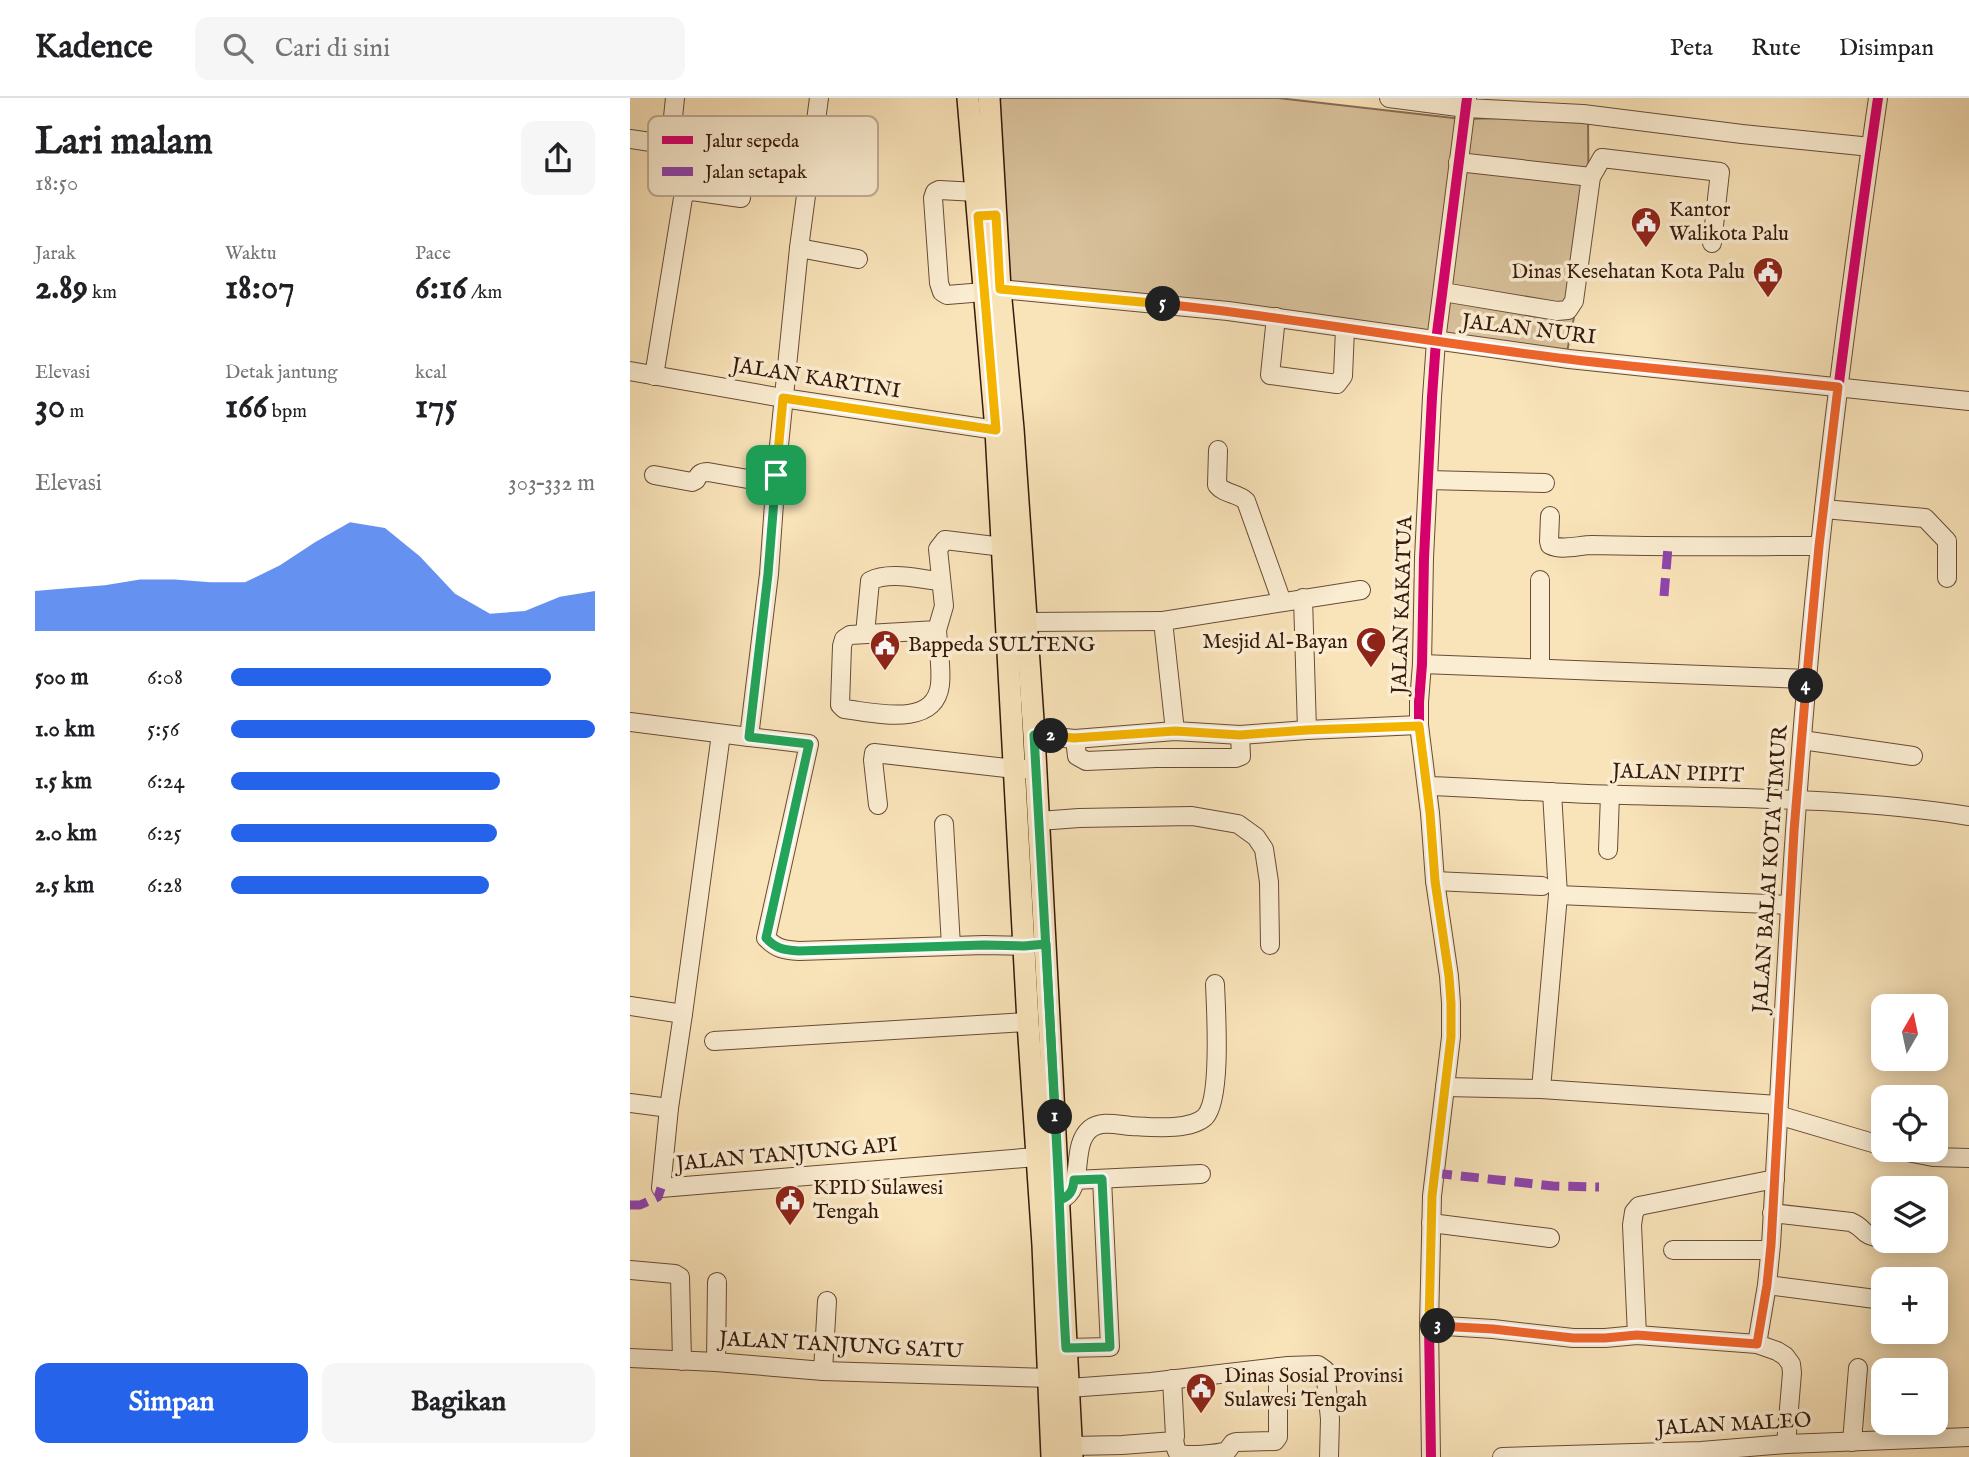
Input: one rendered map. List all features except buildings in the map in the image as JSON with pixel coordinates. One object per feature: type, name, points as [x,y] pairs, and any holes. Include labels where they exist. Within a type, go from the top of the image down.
[{"type":"main road","points":[[968,98],[977,192],[987,215]]},
{"type":"main road","points":[[989,98],[987,215],[996,430],[1003,547],[1025,769],[1024,946],[1043,1245],[1052,1457]]},
{"type":"main road","points":[[992,290],[1016,470],[1034,735],[1025,769],[1039,821],[1072,1451]]},
{"type":"main road","points":[[1024,946],[1046,944]]},
{"type":"street","points":[[673,116],[675,98]]},
{"type":"street","points":[[817,116],[819,98]]},
{"type":"street","points":[[1389,98],[1583,114],[1871,147]]},
{"type":"street","name":"JALAN BALAI KOTA TIMUR","points":[[1757,1344],[1768,1277],[1797,800],[1819,546],[1878,98]]},
{"type":"street","name":"JALAN KAKATUA","points":[[1431,1457],[1429,1325],[1432,1196],[1451,1037],[1451,1003],[1435,881],[1419,726],[1419,702],[1436,341],[1466,103]]},
{"type":"street","points":[[630,139],[648,142]]},
{"type":"street","points":[[1443,292],[1557,311],[1567,310],[1574,301],[1591,177],[1602,158],[1720,173],[1712,243]]},
{"type":"street","points":[[1458,162],[1591,177]]},
{"type":"street","name":"JALAN NURI","points":[[977,192],[939,190],[933,198],[939,283],[942,292],[947,295],[992,290],[1276,317],[1569,359],[1969,401]]},
{"type":"street","points":[[654,376],[684,196]]},
{"type":"street","points":[[727,196],[741,198]]},
{"type":"street","points":[[749,737],[806,196]]},
{"type":"street","points":[[799,248],[858,259]]},
{"type":"street","points":[[1276,317],[1270,375],[1337,384],[1343,376],[1345,329]]},
{"type":"street","name":"JALAN KARTINI","points":[[630,371],[783,398],[996,430]]},
{"type":"street","points":[[1218,450],[1217,485],[1246,501],[1282,602]]},
{"type":"street","points":[[654,475],[692,481],[696,480],[698,474],[708,472],[776,484]]},
{"type":"street","points":[[1428,480],[1545,483]]},
{"type":"street","points":[[1824,509],[1925,519],[1947,541],[1947,578]]},
{"type":"street","points":[[1550,516],[1549,541],[1555,548],[1584,545],[1819,546]]},
{"type":"street","points":[[937,629],[850,635],[842,646],[840,705],[844,709],[908,716],[930,704],[938,694],[940,682],[937,629],[944,606],[939,549],[945,540],[1003,547]]},
{"type":"street","points":[[865,634],[870,582],[878,577],[940,581]]},
{"type":"street","points":[[1540,580],[1540,668]]},
{"type":"street","points":[[1026,622],[1163,621],[1361,590]]},
{"type":"street","points":[[1303,598],[1307,730]]},
{"type":"street","points":[[1163,621],[1175,731]]},
{"type":"street","points":[[1422,664],[1807,679]]},
{"type":"street","points":[[630,722],[809,744],[766,938],[774,946],[791,951],[1024,946]]},
{"type":"street","points":[[1034,735],[1074,738],[1175,731],[1240,735],[1419,726]]},
{"type":"street","name":"JALAN TANJUNG API","points":[[720,734],[684,1014],[669,1108],[662,1188],[1036,1157]]},
{"type":"street","points":[[1074,738],[1077,756],[1086,761],[1236,758],[1241,756],[1240,735]]},
{"type":"street","points":[[1802,740],[1913,756]]},
{"type":"street","points":[[878,805],[874,754],[1025,769]]},
{"type":"street","name":"JALAN PIPIT","points":[[1427,786],[1797,800],[1918,808],[1969,816]]},
{"type":"street","points":[[1541,1089],[1558,895],[1552,792]]},
{"type":"street","points":[[1608,850],[1610,795]]},
{"type":"street","points":[[1039,821],[1192,816],[1238,824],[1256,837],[1264,849],[1269,882],[1270,945]]},
{"type":"street","points":[[944,824],[951,946]]},
{"type":"street","points":[[1435,881],[1542,886]]},
{"type":"street","points":[[1558,895],[1790,905]]},
{"type":"street","points":[[1060,1200],[1070,1195],[1073,1190],[1082,1138],[1092,1127],[1107,1123],[1185,1126],[1204,1118],[1212,1106],[1216,1080],[1216,984]]},
{"type":"street","points":[[630,1006],[684,1014]]},
{"type":"street","points":[[714,1041],[1028,1022]]},
{"type":"street","points":[[1445,1087],[1541,1089],[1778,1110],[1871,1142]]},
{"type":"street","points":[[630,1104],[669,1108]]},
{"type":"street","points":[[1948,1157],[1969,1158]]},
{"type":"street","points":[[1074,1180],[1202,1174]]},
{"type":"street","points":[[1066,1348],[1110,1347],[1102,1179]]},
{"type":"street","points":[[1637,1335],[1632,1225],[1635,1210],[1639,1206],[1774,1180]]},
{"type":"street","points":[[1772,1213],[1851,1222],[1858,1225],[1866,1235],[1871,1236]]},
{"type":"street","points":[[1431,1223],[1550,1238]]},
{"type":"street","points":[[1673,1250],[1770,1250]]},
{"type":"street","points":[[630,1270],[675,1274],[680,1277],[682,1361]]},
{"type":"street","points":[[1768,1277],[1871,1298]]},
{"type":"street","points":[[716,1362],[717,1282]]},
{"type":"street","points":[[823,1371],[827,1300]]},
{"type":"street","points":[[1429,1325],[1573,1338],[1637,1335],[1757,1344],[1777,1351],[1791,1364],[1786,1444]]},
{"type":"street","name":"JALAN TANJUNG SATU","points":[[630,1358],[823,1371],[1050,1378]]},
{"type":"street","points":[[1069,1388],[1318,1365],[1325,1370],[1330,1419],[1329,1457]]},
{"type":"street","points":[[1172,1379],[1176,1451],[1186,1456],[1213,1455],[1227,1451],[1236,1442],[1275,1441],[1278,1437],[1278,1367]]},
{"type":"street","points":[[1858,1368],[1862,1447]]},
{"type":"street","name":"JALAN MALEO","points":[[1502,1457],[1702,1454],[1786,1444],[1862,1447],[1969,1437]]},
{"type":"street","points":[[1072,1451],[1174,1441]]},
{"type":"shaded area","points":[[993,98],[1278,98],[1462,119],[1588,116],[1589,243],[1566,357],[1228,316],[1004,293]]},
{"type":"marked path","points":[[1664,596],[1668,547]]},
{"type":"marked path","points":[[1434,1173],[1553,1186],[1599,1187]]},
{"type":"marked path","points":[[630,1205],[640,1205],[658,1197],[661,1188]]},
{"type":"marked path","points":[[1668,1337],[1757,1344]]},
{"type":"cycle path","points":[[1431,1457],[1429,1325],[1432,1196],[1451,1037],[1451,1003],[1435,881],[1419,702],[1436,341],[1467,98]]},
{"type":"cycle path","points":[[1757,1344],[1771,1245],[1796,820],[1821,533],[1878,98]]},
{"type":"place","name":"Kantor Walikota Palu","points":[[1646,249]]},
{"type":"place","name":"Dinas Kesehatan Kota Palu","points":[[1768,299]]},
{"type":"place","name":"Mesjid Al-Bayan","points":[[1371,669]]},
{"type":"place","name":"Bappeda SULTENG","points":[[885,672]]},
{"type":"place","name":"KPID Sulawesi Tengah","points":[[790,1227]]},
{"type":"place","name":"Dinas Sosial Provinsi Sulawesi Tengah","points":[[1201,1415]]},
{"type":"route","points":[[776,475],[768,574],[749,737],[809,744],[766,938],[783,950],[799,951],[1024,946],[1046,944],[1060,1200],[1066,1348],[1110,1347],[1102,1179],[1074,1180],[1070,1195],[1060,1200],[1043,893],[1034,735],[1074,738],[1175,731],[1240,735],[1419,726],[1451,1003],[1451,1037],[1432,1196],[1429,1325],[1573,1338],[1637,1335],[1757,1344],[1771,1245],[1794,831],[1819,546],[1838,387],[1569,359],[1228,311],[1000,289],[996,215],[978,216],[996,430],[783,398],[776,475]]}]
